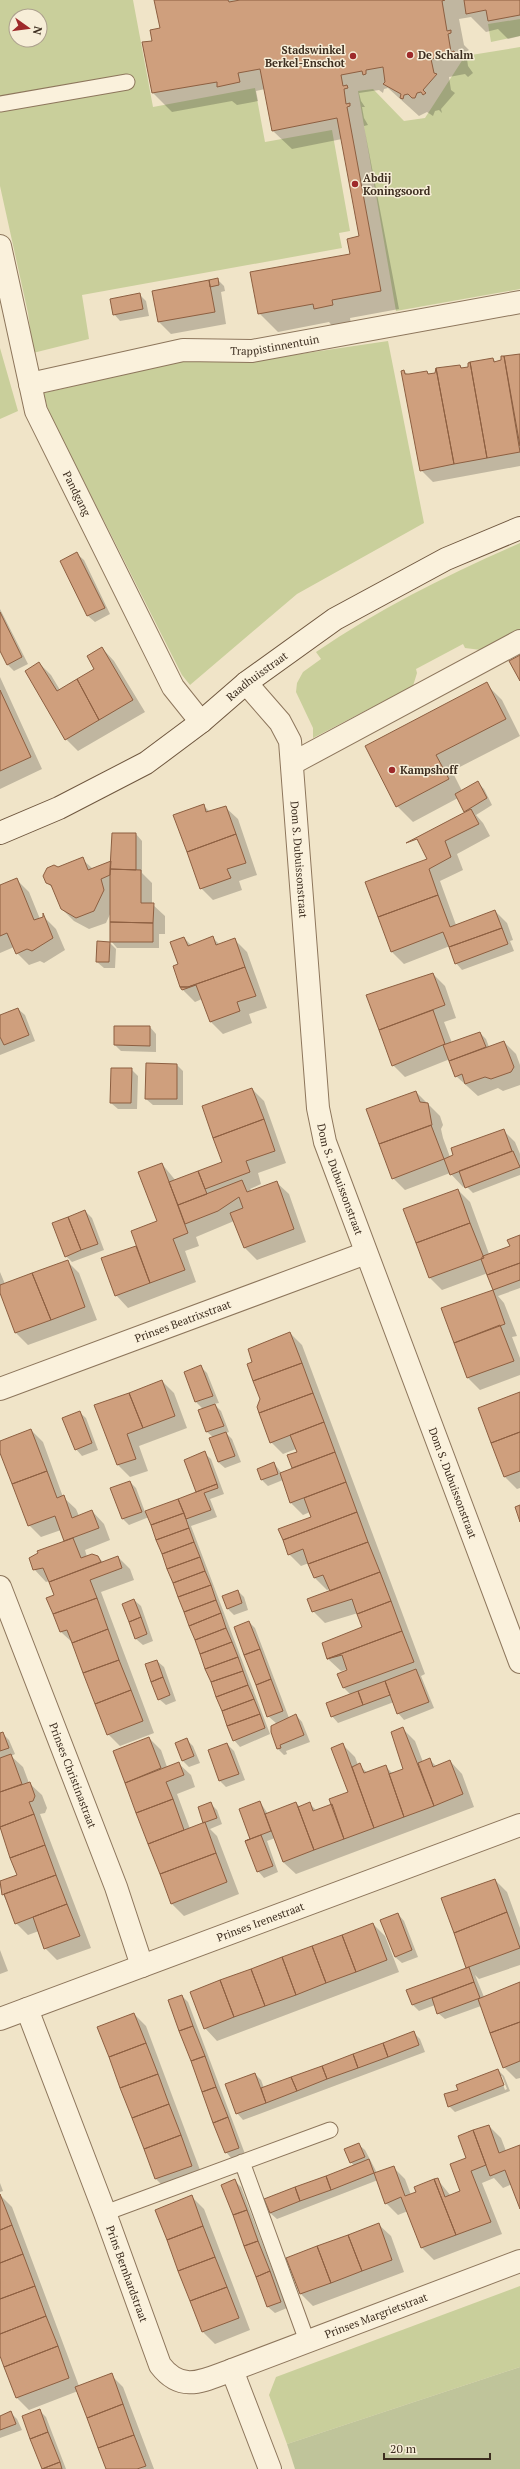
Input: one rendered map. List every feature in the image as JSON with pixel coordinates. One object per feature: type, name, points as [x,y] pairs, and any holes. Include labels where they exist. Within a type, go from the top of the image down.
[{"type":"street","name":"Pandgang","points":[[0,246],[36,411],[173,688],[201,722]]},
{"type":"street","name":"Trappistinnentuin","points":[[30,384],[183,350],[252,351],[520,302]]},
{"type":"street","name":"Raadhuisstraat","points":[[0,833],[59,808],[146,763],[201,722],[246,683],[335,619],[446,559],[520,528]]},
{"type":"street","points":[[293,763],[520,641]]},
{"type":"street","name":"Dom S. Dubuissonstraat","points":[[246,683],[280,722],[290,740],[293,763],[318,1108],[325,1142],[520,1662]]},
{"type":"street","name":"Prinses Beatrixstraat","points":[[0,1389],[366,1253]]},
{"type":"street","name":"Prinses Christinastraat","points":[[0,1587],[116,1887],[142,1966]]},
{"type":"street","name":"Prinses Irenestraat","points":[[0,2019],[520,1825]]},
{"type":"street","name":"Prins Bernhardstraat","points":[[27,2009],[105,2213],[160,2365],[169,2377],[184,2383],[200,2382],[232,2370]]},
{"type":"street","name":"Prinses Margrietstraat","points":[[232,2370],[520,2261]]},
{"type":"street","points":[[232,2370],[270,2469]]},
{"type":"lane","points":[[0,104],[127,82]]},
{"type":"lane","points":[[105,2213],[330,2130]]},
{"type":"lane","points":[[242,2162],[307,2341]]},
{"type":"green space","points":[[0,0],[133,0],[153,107],[255,88],[265,142],[332,130],[350,231],[339,233],[342,248],[82,295],[89,339],[33,353],[28,313],[0,186]]},
{"type":"green space","points":[[520,19],[520,36],[491,42],[488,24]]},
{"type":"green space","points":[[520,47],[520,289],[396,311],[358,91],[373,89],[404,121],[425,118],[465,56]]},
{"type":"green space","points":[[388,341],[424,523],[297,594],[190,685],[182,675],[48,410],[44,393],[183,361],[259,360]]},
{"type":"green space","points":[[0,348],[18,411],[0,419]]},
{"type":"green space","points":[[520,543],[520,630],[481,650],[465,648],[463,644],[416,669],[417,673],[413,686],[313,738],[313,728],[296,692],[297,683],[303,672],[321,659],[316,652],[390,606],[467,567]]},
{"type":"green space","points":[[520,2286],[520,2367],[287,2444],[269,2395],[276,2377]]},
{"type":"green space","points":[[520,2367],[520,2469],[295,2469],[287,2444]]},
{"type":"building","name":"Abdij Koningsoord","points":[[154,0],[228,0],[229,2],[240,0],[445,0],[442,1],[447,31],[451,30],[451,33],[448,34],[451,52],[454,51],[455,54],[449,59],[448,56],[431,59],[434,73],[437,74],[423,90],[426,93],[423,95],[421,92],[417,93],[415,98],[412,98],[408,94],[404,95],[403,99],[400,98],[401,94],[383,84],[385,82],[383,67],[366,70],[366,74],[363,75],[362,71],[341,75],[343,86],[347,85],[348,88],[344,89],[346,104],[350,103],[350,106],[347,107],[381,291],[332,300],[333,305],[314,309],[313,304],[258,314],[250,272],[350,254],[347,239],[359,236],[337,118],[272,131],[260,69],[238,73],[240,82],[217,87],[217,82],[152,93],[142,42],[152,41],[150,30],[160,28]]},
{"type":"building","points":[[464,0],[520,0],[520,15],[488,21],[486,10],[466,14]]},
{"type":"building","points":[[218,278],[219,285],[210,287],[209,280]]},
{"type":"building","points":[[209,280],[215,312],[158,322],[152,291]]},
{"type":"building","points":[[140,293],[143,309],[113,315],[110,299]]},
{"type":"building","points":[[520,354],[520,446],[504,356]]},
{"type":"building","points":[[501,356],[504,356],[520,452],[487,458],[470,362],[493,358],[494,362],[501,360]]},
{"type":"building","points":[[470,362],[487,458],[454,464],[436,368],[460,365],[461,368],[468,367],[468,363]]},
{"type":"building","points":[[436,368],[454,464],[420,471],[401,371],[404,370],[405,374],[409,374],[427,371],[428,374],[435,373]]},
{"type":"building","points":[[77,552],[105,608],[87,616],[60,561]]},
{"type":"building","points":[[0,612],[22,657],[7,665],[0,651]]},
{"type":"building","points":[[102,647],[133,700],[99,720],[77,679],[94,669],[87,656]]},
{"type":"building","points":[[520,655],[520,681],[509,661]]},
{"type":"building","points":[[39,662],[57,691],[77,679],[99,720],[65,740],[25,671]]},
{"type":"building","points":[[487,682],[506,719],[436,755],[449,779],[396,807],[365,746]]},
{"type":"building","points":[[0,690],[31,757],[0,771]]},
{"type":"building","points":[[478,781],[487,798],[464,812],[455,794]]},
{"type":"building","points":[[204,804],[206,812],[226,806],[236,834],[187,852],[173,815]]},
{"type":"building","points":[[471,809],[479,824],[445,841],[451,857],[429,869],[438,895],[378,917],[365,882],[427,859],[417,839],[406,843]]},
{"type":"building","points":[[112,833],[136,833],[136,870],[110,869]]},
{"type":"building","points":[[236,834],[246,863],[227,869],[231,878],[200,889],[187,852]]},
{"type":"building","points":[[83,857],[88,870],[111,861],[110,875],[101,879],[104,890],[94,911],[76,918],[61,909],[51,885],[46,883],[43,876],[47,868],[54,865],[58,867]]},
{"type":"building","points":[[110,869],[141,870],[141,903],[154,903],[153,923],[110,922]]},
{"type":"building","points":[[17,878],[34,920],[43,917],[43,913],[53,938],[32,951],[27,949],[16,954],[7,933],[0,936],[0,885]]},
{"type":"building","points":[[438,895],[450,927],[495,910],[502,928],[449,947],[443,932],[391,952],[378,917]]},
{"type":"building","points":[[110,922],[153,923],[153,942],[110,942]]},
{"type":"building","points":[[502,928],[508,944],[455,964],[449,947]]},
{"type":"building","points":[[213,936],[216,945],[235,938],[245,967],[188,987],[180,987],[173,966],[178,964],[170,942],[184,937],[188,946]]},
{"type":"building","points":[[97,941],[110,942],[109,962],[96,962]]},
{"type":"building","points":[[245,967],[256,996],[237,1002],[240,1011],[210,1022],[196,985],[182,990],[180,987],[188,987]]},
{"type":"building","points":[[433,973],[445,1005],[379,1030],[366,995]]},
{"type":"building","points":[[18,1008],[29,1035],[4,1045],[0,1037],[0,1015]]},
{"type":"building","points":[[433,1010],[445,1044],[392,1066],[379,1030]]},
{"type":"building","points":[[114,1026],[150,1026],[150,1046],[114,1045]]},
{"type":"building","points":[[480,1032],[486,1047],[449,1061],[443,1045]]},
{"type":"building","points":[[504,1041],[514,1067],[511,1072],[491,1079],[485,1077],[465,1084],[462,1074],[455,1077],[449,1061]]},
{"type":"building","points":[[146,1063],[177,1064],[177,1099],[145,1099]]},
{"type":"building","points":[[111,1068],[132,1068],[131,1103],[110,1103]]},
{"type":"building","points":[[252,1088],[264,1119],[213,1138],[202,1106]]},
{"type":"building","points":[[416,1091],[420,1102],[428,1103],[432,1125],[379,1144],[366,1109]]},
{"type":"building","points":[[264,1119],[275,1151],[246,1161],[250,1172],[205,1189],[198,1171],[222,1162],[213,1138]]},
{"type":"building","points":[[431,1125],[444,1159],[392,1179],[379,1144]]},
{"type":"building","points":[[504,1129],[512,1151],[450,1175],[444,1159],[453,1155],[451,1148]]},
{"type":"building","points":[[513,1151],[520,1167],[465,1188],[459,1171]]},
{"type":"building","points":[[162,1163],[188,1233],[173,1239],[185,1270],[150,1283],[131,1231],[157,1221],[138,1172]]},
{"type":"building","points":[[198,1171],[207,1194],[178,1205],[169,1182]]},
{"type":"building","points":[[242,1180],[247,1192],[277,1181],[294,1229],[244,1248],[230,1213],[243,1208],[239,1197],[218,1211],[185,1224],[178,1205]]},
{"type":"building","points":[[458,1189],[470,1223],[416,1243],[403,1209]]},
{"type":"building","points":[[85,1210],[98,1244],[81,1250],[68,1217]]},
{"type":"building","points":[[68,1217],[81,1250],[65,1257],[52,1223]]},
{"type":"building","points":[[470,1223],[484,1258],[429,1278],[416,1243]]},
{"type":"building","points":[[520,1235],[520,1263],[487,1275],[481,1259],[483,1256],[510,1246],[507,1240]]},
{"type":"building","points":[[136,1246],[150,1283],[115,1296],[101,1258]]},
{"type":"building","points":[[68,1260],[85,1307],[51,1320],[32,1273]]},
{"type":"building","points":[[520,1263],[520,1280],[493,1290],[487,1275]]},
{"type":"building","points":[[32,1273],[51,1320],[15,1333],[0,1293],[0,1285]]},
{"type":"building","points":[[493,1290],[505,1324],[454,1343],[441,1308]]},
{"type":"building","points":[[500,1325],[514,1361],[467,1378],[454,1343]]},
{"type":"building","points":[[290,1332],[302,1363],[253,1381],[247,1364],[252,1362],[248,1349]]},
{"type":"building","points":[[302,1363],[313,1393],[259,1413],[257,1407],[260,1399],[253,1381]]},
{"type":"building","points":[[201,1365],[213,1396],[195,1402],[184,1372]]},
{"type":"building","points":[[162,1380],[175,1416],[143,1428],[129,1393]]},
{"type":"building","points":[[520,1392],[520,1432],[491,1443],[478,1408]]},
{"type":"building","points":[[129,1393],[143,1428],[127,1434],[136,1459],[117,1465],[94,1405]]},
{"type":"building","points":[[313,1393],[324,1422],[270,1443],[259,1413]]},
{"type":"building","points":[[215,1404],[224,1426],[206,1432],[198,1410]]},
{"type":"building","points":[[80,1411],[92,1443],[75,1450],[62,1418]]},
{"type":"building","points":[[324,1422],[335,1452],[292,1468],[287,1455],[297,1452],[290,1435]]},
{"type":"building","points":[[31,1429],[47,1471],[12,1484],[0,1453],[0,1441]]},
{"type":"building","points":[[226,1432],[235,1456],[218,1462],[209,1438]]},
{"type":"building","points":[[520,1432],[520,1471],[504,1477],[491,1443]]},
{"type":"building","points":[[205,1451],[217,1484],[196,1492],[184,1460]]},
{"type":"building","points":[[335,1452],[346,1482],[290,1503],[280,1473]]},
{"type":"building","points":[[274,1462],[278,1474],[261,1480],[257,1469]]},
{"type":"building","points":[[47,1471],[57,1498],[64,1495],[72,1518],[92,1510],[99,1528],[64,1541],[55,1516],[28,1526],[12,1484]]},
{"type":"building","points":[[130,1481],[142,1512],[122,1519],[110,1488]]},
{"type":"building","points":[[346,1482],[357,1512],[283,1540],[278,1529],[311,1517],[304,1498]]},
{"type":"building","points":[[217,1484],[218,1488],[204,1493],[211,1510],[186,1519],[178,1499]]},
{"type":"building","points":[[178,1499],[184,1513],[151,1525],[145,1511]]},
{"type":"building","points":[[520,1505],[520,1522],[515,1507]]},
{"type":"building","points":[[357,1512],[368,1542],[308,1564],[303,1549],[288,1555],[283,1540]]},
{"type":"building","points":[[184,1513],[189,1528],[156,1540],[151,1525]]},
{"type":"building","points":[[189,1528],[194,1542],[162,1554],[156,1540]]},
{"type":"building","points":[[73,1538],[81,1558],[92,1554],[98,1556],[101,1562],[49,1582],[43,1568],[33,1570],[29,1558],[38,1553],[37,1551]]},
{"type":"building","points":[[194,1542],[200,1557],[167,1569],[162,1554]]},
{"type":"building","points":[[368,1542],[380,1572],[330,1591],[323,1575],[314,1578],[308,1564]]},
{"type":"building","points":[[118,1556],[122,1568],[90,1580],[97,1598],[53,1614],[46,1598],[54,1595],[49,1582]]},
{"type":"building","points":[[200,1557],[205,1571],[173,1583],[167,1569]]},
{"type":"building","points":[[205,1571],[211,1585],[178,1597],[173,1583]]},
{"type":"building","points":[[380,1572],[391,1601],[357,1614],[352,1599],[312,1612],[307,1599]]},
{"type":"building","points":[[211,1585],[216,1600],[184,1612],[178,1597]]},
{"type":"building","points":[[238,1590],[242,1603],[227,1609],[222,1596]]},
{"type":"building","points":[[97,1598],[108,1629],[72,1643],[67,1630],[60,1632],[53,1614]]},
{"type":"building","points":[[134,1599],[141,1617],[129,1622],[122,1604]]},
{"type":"building","points":[[216,1600],[221,1613],[189,1626],[184,1612]]},
{"type":"building","points":[[391,1601],[402,1631],[327,1659],[322,1643],[362,1627],[357,1614]]},
{"type":"building","points":[[221,1613],[226,1628],[195,1640],[189,1626]]},
{"type":"building","points":[[141,1617],[147,1634],[135,1639],[129,1622]]},
{"type":"building","points":[[249,1621],[260,1649],[244,1655],[234,1627]]},
{"type":"building","points":[[226,1628],[232,1642],[200,1654],[195,1640]]},
{"type":"building","points":[[108,1629],[119,1660],[83,1673],[72,1643]]},
{"type":"building","points":[[402,1631],[414,1662],[343,1688],[337,1674],[347,1670],[342,1655],[327,1659]]},
{"type":"building","points":[[232,1642],[238,1657],[205,1669],[200,1654]]},
{"type":"building","points":[[260,1649],[271,1679],[256,1685],[244,1655]]},
{"type":"building","points":[[238,1657],[243,1671],[211,1682],[205,1669]]},
{"type":"building","points":[[119,1660],[131,1690],[95,1704],[83,1673]]},
{"type":"building","points":[[157,1660],[163,1677],[151,1682],[145,1664]]},
{"type":"building","points":[[416,1669],[429,1702],[397,1714],[385,1681]]},
{"type":"building","points":[[243,1671],[248,1685],[216,1697],[211,1682]]},
{"type":"building","points":[[163,1677],[170,1695],[158,1700],[151,1682]]},
{"type":"building","points":[[271,1679],[283,1711],[267,1717],[256,1685]]},
{"type":"building","points":[[385,1681],[390,1695],[363,1705],[358,1691]]},
{"type":"building","points":[[248,1685],[254,1699],[222,1711],[216,1697]]},
{"type":"building","points":[[131,1690],[143,1721],[107,1735],[95,1704]]},
{"type":"building","points":[[358,1691],[363,1705],[331,1717],[326,1703]]},
{"type":"building","points":[[254,1699],[260,1714],[227,1726],[222,1711]]},
{"type":"building","points":[[260,1714],[265,1728],[233,1741],[227,1726]]},
{"type":"building","points":[[296,1714],[304,1735],[280,1745],[281,1748],[277,1749],[271,1732],[271,1726]]},
{"type":"building","points":[[403,1727],[434,1806],[404,1817],[389,1774],[403,1769],[391,1732]]},
{"type":"building","points":[[3,1732],[9,1748],[0,1751],[0,1733]]},
{"type":"building","points":[[149,1737],[161,1768],[125,1783],[113,1751]]},
{"type":"building","points":[[187,1738],[194,1756],[182,1761],[175,1743]]},
{"type":"building","points":[[227,1743],[239,1774],[219,1781],[208,1750]]},
{"type":"building","points":[[343,1743],[374,1828],[344,1839],[329,1799],[348,1792],[331,1748]]},
{"type":"building","points":[[11,1754],[22,1784],[0,1792],[0,1758]]},
{"type":"building","points":[[430,1758],[433,1767],[450,1760],[463,1794],[434,1806],[418,1763]]},
{"type":"building","points":[[179,1762],[184,1775],[166,1782],[173,1799],[136,1813],[125,1783]]},
{"type":"building","points":[[360,1763],[364,1773],[386,1765],[404,1817],[374,1828],[352,1767]]},
{"type":"building","points":[[30,1782],[35,1796],[33,1801],[29,1802],[34,1814],[0,1827],[0,1792]]},
{"type":"building","points":[[173,1799],[184,1830],[148,1844],[136,1813]]},
{"type":"building","points":[[260,1801],[271,1831],[245,1841],[250,1839],[239,1809]]},
{"type":"building","points":[[211,1802],[217,1818],[203,1823],[198,1807]]},
{"type":"building","points":[[296,1802],[314,1850],[283,1862],[265,1814]]},
{"type":"building","points":[[310,1802],[313,1811],[332,1804],[344,1839],[314,1850],[298,1807]]},
{"type":"building","points":[[34,1814],[45,1845],[10,1858],[0,1827]]},
{"type":"building","points":[[205,1822],[216,1853],[160,1874],[148,1844]]},
{"type":"building","points":[[261,1835],[273,1866],[257,1872],[245,1841]]},
{"type":"building","points":[[45,1845],[56,1875],[2,1895],[0,1881],[17,1875],[10,1858]]},
{"type":"building","points":[[216,1853],[227,1882],[171,1904],[160,1874]]},
{"type":"building","points":[[56,1875],[67,1904],[15,1924],[4,1894]]},
{"type":"building","points":[[495,1879],[507,1912],[454,1933],[441,1898]]},
{"type":"building","points":[[67,1904],[80,1936],[44,1949],[33,1917]]},
{"type":"building","points":[[507,1912],[520,1948],[466,1968],[454,1933]]},
{"type":"building","points":[[398,1913],[412,1950],[395,1957],[380,1920]]},
{"type":"building","points":[[373,1923],[387,1960],[356,1972],[342,1935]]},
{"type":"building","points":[[342,1935],[356,1972],[326,1983],[312,1946]]},
{"type":"building","points":[[312,1946],[326,1983],[296,1995],[282,1957]]},
{"type":"building","points":[[282,1957],[296,1995],[265,2006],[251,1969]]},
{"type":"building","points":[[469,1967],[474,1982],[412,2005],[406,1990]]},
{"type":"building","points":[[251,1969],[265,2006],[234,2017],[220,1980]]},
{"type":"building","points":[[220,1980],[234,2017],[204,2029],[190,1992]]},
{"type":"building","points":[[474,1982],[480,1998],[437,2014],[432,1998]]},
{"type":"building","points":[[520,1982],[520,2022],[490,2033],[478,1999]]},
{"type":"building","points":[[182,1995],[193,2026],[179,2031],[168,2000]]},
{"type":"building","points":[[134,2013],[146,2043],[109,2057],[97,2027]]},
{"type":"building","points":[[520,2022],[520,2061],[503,2068],[490,2033]]},
{"type":"building","points":[[193,2026],[205,2056],[191,2061],[179,2031]]},
{"type":"building","points":[[414,2031],[419,2045],[388,2057],[383,2043]]},
{"type":"building","points":[[146,2043],[158,2074],[120,2088],[109,2057]]},
{"type":"building","points":[[383,2043],[388,2057],[358,2068],[353,2054]]},
{"type":"building","points":[[353,2054],[358,2068],[327,2079],[322,2066]]},
{"type":"building","points":[[205,2056],[216,2087],[202,2092],[191,2061]]},
{"type":"building","points":[[322,2066],[327,2079],[297,2091],[291,2077]]},
{"type":"building","points":[[498,2069],[504,2085],[448,2107],[444,2094],[458,2090],[456,2085]]},
{"type":"building","points":[[255,2073],[266,2103],[236,2114],[225,2084]]},
{"type":"building","points":[[158,2074],[169,2104],[132,2118],[120,2088]]},
{"type":"building","points":[[291,2077],[297,2091],[266,2103],[261,2088]]},
{"type":"building","points":[[216,2087],[228,2117],[213,2123],[202,2092]]},
{"type":"building","points":[[169,2104],[181,2135],[144,2149],[132,2118]]},
{"type":"building","points":[[228,2117],[239,2148],[225,2153],[213,2123]]},
{"type":"building","points":[[489,2125],[499,2153],[520,2145],[520,2209],[505,2170],[490,2176],[473,2130]]},
{"type":"building","points":[[473,2130],[486,2165],[471,2171],[491,2222],[456,2235],[434,2179],[438,2178],[445,2197],[460,2191],[450,2164],[466,2158],[458,2136]]},
{"type":"building","points":[[181,2135],[192,2166],[155,2179],[144,2149]]},
{"type":"building","points":[[359,2143],[365,2157],[350,2163],[344,2149]]},
{"type":"building","points":[[369,2159],[374,2173],[331,2190],[326,2176]]},
{"type":"building","points":[[394,2166],[405,2196],[416,2192],[414,2187],[434,2179],[456,2235],[421,2248],[401,2197],[385,2204],[374,2173]]},
{"type":"building","points":[[326,2176],[331,2190],[300,2201],[295,2187]]},
{"type":"building","points":[[235,2179],[247,2210],[233,2215],[221,2185]]},
{"type":"building","points":[[295,2187],[300,2201],[270,2213],[264,2199]]},
{"type":"building","points":[[0,2194],[12,2225],[0,2230]]},
{"type":"building","points":[[192,2195],[203,2226],[167,2240],[155,2210]]},
{"type":"building","points":[[247,2210],[258,2241],[244,2246],[233,2215]]},
{"type":"building","points":[[379,2223],[392,2260],[362,2271],[348,2235]]},
{"type":"building","points":[[12,2225],[23,2254],[0,2263],[0,2230]]},
{"type":"building","points":[[203,2226],[215,2257],[178,2271],[167,2240]]},
{"type":"building","points":[[348,2235],[362,2271],[331,2283],[317,2246]]},
{"type":"building","points":[[258,2241],[270,2271],[256,2277],[244,2246]]},
{"type":"building","points":[[317,2246],[331,2283],[300,2294],[286,2258]]},
{"type":"building","points":[[23,2254],[35,2286],[0,2299],[0,2263]]},
{"type":"building","points":[[215,2257],[227,2287],[190,2301],[178,2271]]},
{"type":"building","points":[[270,2271],[281,2302],[267,2307],[256,2277]]},
{"type":"building","points":[[35,2286],[46,2316],[0,2334],[0,2299]]},
{"type":"building","points":[[227,2287],[239,2318],[202,2332],[190,2301]]},
{"type":"building","points":[[46,2316],[58,2346],[4,2367],[0,2356],[0,2334]]},
{"type":"building","points":[[58,2346],[69,2378],[16,2398],[4,2367]]},
{"type":"building","points":[[112,2373],[123,2404],[87,2418],[75,2387]]},
{"type":"building","points":[[123,2404],[134,2435],[98,2448],[87,2418]]},
{"type":"building","points":[[40,2409],[48,2432],[30,2439],[22,2416]]},
{"type":"building","points":[[11,2411],[16,2424],[0,2430],[0,2416]]},
{"type":"building","points":[[48,2432],[60,2462],[42,2469],[30,2439]]},
{"type":"building","points":[[134,2435],[146,2466],[137,2469],[106,2469],[98,2448]]},
{"type":"building","points":[[60,2462],[62,2469],[42,2469]]},
{"type":"place","name":"De Schalm","points":[[410,55]]},
{"type":"place","name":"Stadswinkel Berkel-Enschot","points":[[353,56]]},
{"type":"place","name":"Abdij Koningsoord","points":[[355,184]]},
{"type":"place","name":"Kampshoff","points":[[392,770]]}]
